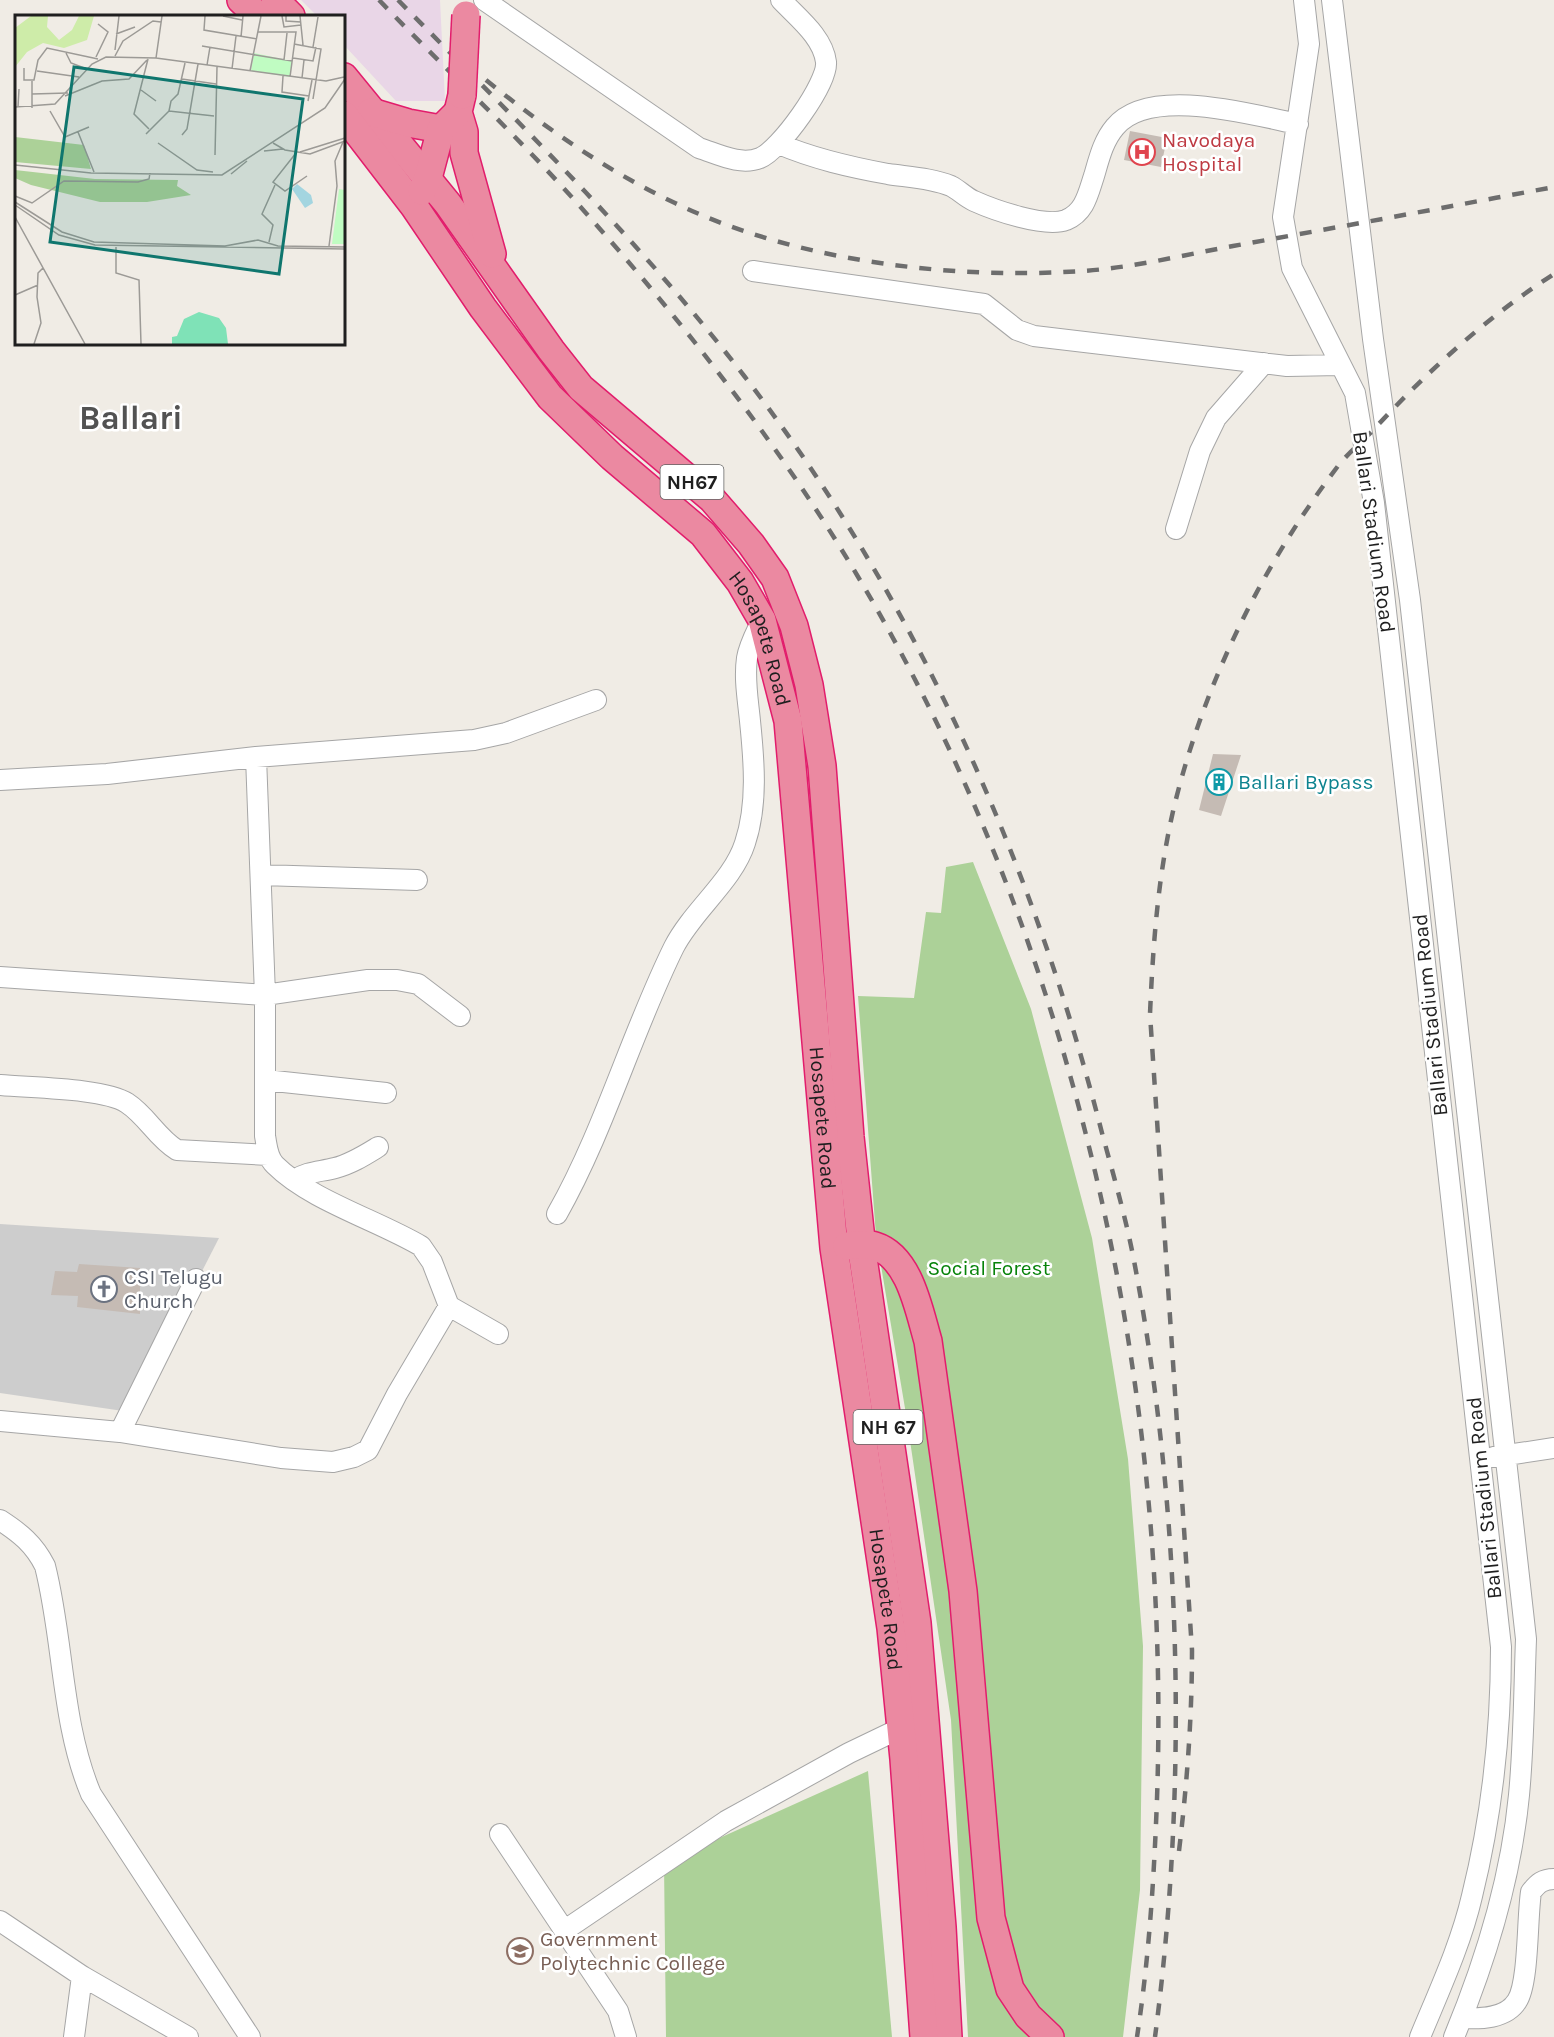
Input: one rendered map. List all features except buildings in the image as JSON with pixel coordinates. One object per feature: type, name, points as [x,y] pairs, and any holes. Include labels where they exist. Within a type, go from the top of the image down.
[{"type":"highway","points":[[241,0],[257,15]]},
{"type":"highway","points":[[275,0],[290,15]]},
{"type":"highway","points":[[414,206],[428,178],[454,112],[472,5]]},
{"type":"highway","points":[[345,80],[356,119],[430,230],[448,204],[464,153]]},
{"type":"highway","points":[[356,119],[408,123],[454,112]]},
{"type":"highway","points":[[454,112],[464,132],[464,153],[499,278]]},
{"type":"highway","points":[[356,119],[428,178],[448,204]]},
{"type":"highway","name":"NH67","points":[[448,204],[499,278],[581,388],[712,499],[752,544],[775,578],[794,626],[809,685],[827,817]]},
{"type":"highway","name":"Hosapete Road","points":[[430,230],[483,308],[550,397],[612,457],[703,534],[740,582],[762,620],[788,721],[834,1248],[891,1628],[901,1728],[924,2037]]},
{"type":"highway","name":"Hosapete Road","points":[[827,817],[850,1137],[861,1244],[917,1623],[942,1927],[948,2037]]},
{"type":"highway","points":[[834,1248],[861,1244],[874,1245],[886,1251],[898,1263],[908,1280],[928,1341],[963,1591],[991,1918],[1010,1989],[1028,2016],[1050,2037]]},
{"type":"street","points":[[472,5],[699,148],[737,161],[761,158],[779,144],[820,86],[826,63],[820,42],[781,0]]},
{"type":"street","name":"Ballari Stadium Road","points":[[1304,0],[1309,44],[1283,217],[1292,268],[1355,393],[1374,503],[1501,1647],[1496,1755],[1491,1802],[1472,1897],[1420,2037]]},
{"type":"street","name":"Ballari Stadium Road","points":[[1332,0],[1373,339],[1410,600],[1527,1639],[1519,1797],[1496,1916],[1454,2037]]},
{"type":"street","points":[[779,144],[803,154],[848,167],[950,186],[971,200],[1004,212],[1053,222],[1075,215],[1086,203],[1105,141],[1117,124],[1137,110],[1167,105],[1236,111],[1298,124]]},
{"type":"street","points":[[753,271],[984,304],[1024,334],[1264,363],[1308,367],[1340,365]]},
{"type":"street","points":[[1176,529],[1200,451],[1216,418],[1264,363]]},
{"type":"street","points":[[1385,602],[1410,600]]},
{"type":"street","points":[[557,1214],[597,1133],[656,984],[676,944],[704,902],[735,867],[745,843],[752,810],[753,752],[745,676],[747,654],[762,620]]},
{"type":"street","points":[[0,780],[107,774],[256,757],[474,740],[506,733],[596,700]]},
{"type":"street","points":[[256,757],[262,875],[265,1136],[268,1155],[274,1165],[294,1180],[421,1246],[432,1262],[449,1306],[498,1334]]},
{"type":"street","points":[[262,875],[417,880]]},
{"type":"street","points":[[0,976],[265,995],[368,980],[398,980],[418,984],[460,1016]]},
{"type":"street","points":[[264,1080],[386,1093]]},
{"type":"street","points":[[0,1085],[108,1095],[126,1102],[143,1117],[165,1143],[177,1150],[268,1155]]},
{"type":"street","points":[[294,1180],[307,1172],[335,1168],[354,1161],[378,1147]]},
{"type":"street","points":[[120,1432],[196,1279]]},
{"type":"street","points":[[0,1421],[120,1432],[281,1458],[333,1462],[354,1457],[368,1450],[397,1394],[449,1306]]},
{"type":"street","points":[[1479,1459],[1554,1448]]},
{"type":"street","points":[[0,1520],[24,1536],[37,1549],[45,1566],[74,1737],[83,1775],[91,1794],[250,2037]]},
{"type":"street","points":[[565,1930],[726,1821],[849,1753],[901,1728]]},
{"type":"street","points":[[500,1834],[618,2012],[626,2037]]},
{"type":"street","points":[[1462,2018],[1495,2016],[1510,2009],[1518,2001],[1523,1980],[1531,1892],[1538,1883],[1546,1879],[1554,1879]]},
{"type":"street","points":[[1,1927],[187,2037]]},
{"type":"street","points":[[74,2037],[82,1976]]},
{"type":"shaded area","points":[[301,0],[440,0],[445,101],[396,101],[345,46],[345,15],[316,15]]},
{"type":"shaded area","points":[[0,1224],[219,1238],[130,1412],[0,1393]]},
{"type":"green space","name":"Social Forest","points":[[973,862],[1031,1009],[1092,1238],[1128,1459],[1143,1646],[1140,1890],[1123,2037],[968,2037],[951,1720],[907,1420],[876,1236],[858,996],[914,998],[926,912],[941,913],[946,867]]},
{"type":"green space","points":[[868,1771],[892,2037],[666,2037],[664,1863]]},
{"type":"railway","points":[[379,0],[535,158],[618,249],[743,405],[828,528],[911,671],[982,822],[1040,978],[1087,1139],[1122,1302],[1145,1468],[1157,1634],[1157,1799],[1145,1978],[1137,2037]]},
{"type":"railway","points":[[398,0],[621,230],[705,327],[807,462],[863,551],[915,643],[962,737],[1004,834],[1041,932],[1074,1032],[1128,1233],[1151,1361],[1163,1457],[1171,1554],[1176,1749],[1166,1942],[1155,2037]]},
{"type":"railway","points":[[486,80],[530,115],[625,177],[675,203],[721,223],[770,239],[822,252],[927,269],[1032,273],[1120,267],[1554,187]]},
{"type":"railway","points":[[1179,1851],[1188,1751],[1192,1650],[1150,1014],[1157,910],[1174,807],[1201,716],[1238,628],[1260,586],[1310,505],[1342,461],[1438,364],[1482,326],[1554,274]]},
{"type":"place","name":"Navodaya Hospital","points":[[1142,152]]},
{"type":"place","name":"Ballari Bypass","points":[[1219,782]]},
{"type":"place","name":"CSI Telugu Church","points":[[104,1289]]},
{"type":"place","name":"Government Polytechnic College","points":[[520,1951]]},
{"type":"district","name":"Ballari","points":[[131,418]]}]
